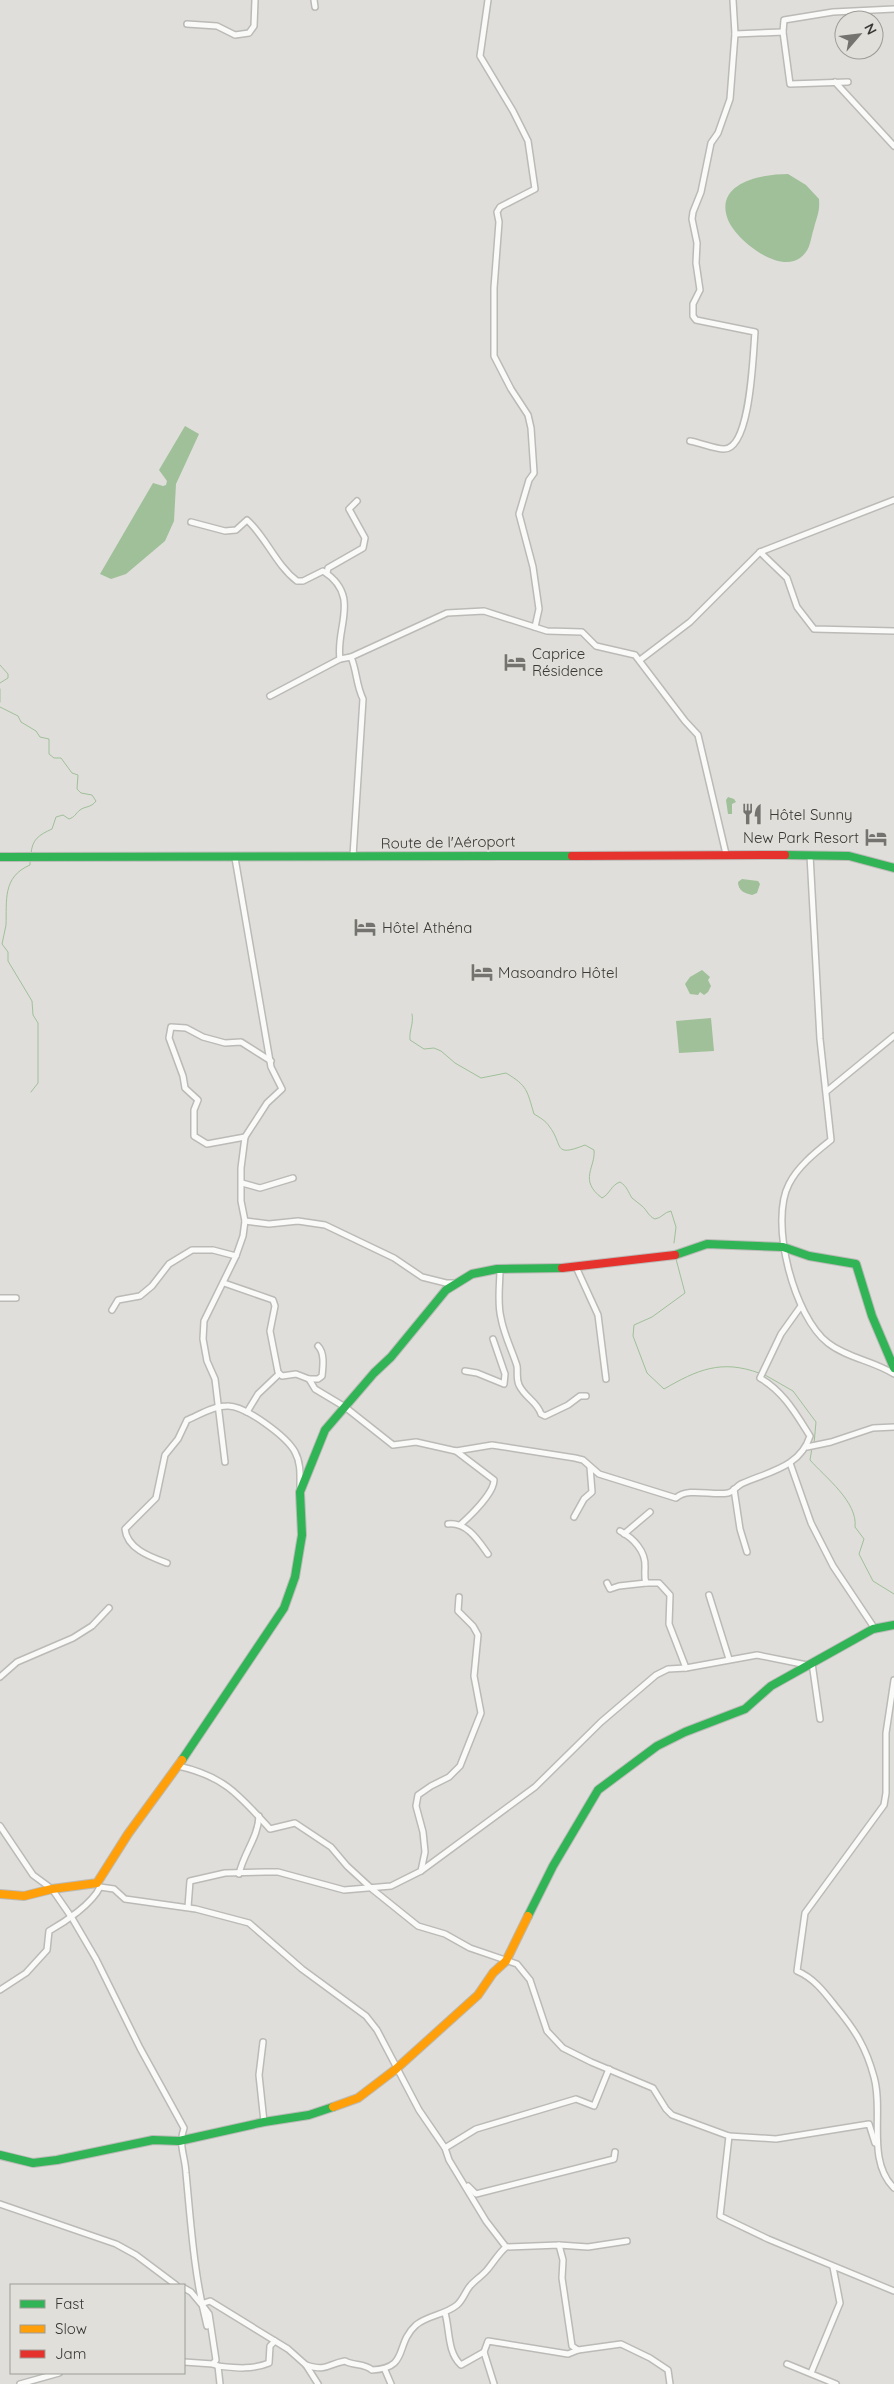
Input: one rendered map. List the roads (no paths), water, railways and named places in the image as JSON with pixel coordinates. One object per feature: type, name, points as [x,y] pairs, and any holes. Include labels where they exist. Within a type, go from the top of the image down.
[{"type":"street","points":[[187,24],[217,26],[235,36],[249,33],[254,26],[255,0]]},
{"type":"street","points":[[314,0],[316,7]]},
{"type":"street","points":[[488,0],[480,56],[521,125],[528,141],[536,182],[535,189],[500,208],[497,212],[499,222],[494,288],[494,356],[511,389],[528,415],[531,428],[534,472],[529,480],[519,514],[533,568],[539,609],[535,627]]},
{"type":"street","points":[[690,441],[725,449],[735,445],[742,434],[748,413],[755,332],[696,320],[693,316],[693,304],[700,290],[696,263],[697,243],[692,219],[701,192],[711,143],[718,133],[730,99],[734,34],[733,0]]},
{"type":"street","points":[[848,82],[790,84],[783,32],[784,20],[833,12],[894,9]]},
{"type":"street","points":[[734,34],[783,32]]},
{"type":"street","points":[[834,82],[894,146]]},
{"type":"street","points":[[640,660],[690,622],[760,552],[894,500]]},
{"type":"street","points":[[327,573],[328,568],[363,548],[365,538],[349,509],[357,501]]},
{"type":"street","points":[[191,522],[225,531],[236,530],[247,520],[256,528],[268,546],[297,581],[303,581],[323,571],[327,573],[337,586],[345,603],[340,659]]},
{"type":"street","points":[[760,552],[787,578],[797,606],[814,629],[894,632]]},
{"type":"street","points":[[270,696],[340,659],[351,657],[447,613],[484,611],[547,631],[582,632],[596,646],[635,655],[656,685],[698,735],[726,854]]},
{"type":"street","points":[[351,657],[356,668],[357,687],[363,699],[356,832],[353,854]]},
{"type":"street","name":"Route de l'Aéroport","points":[[0,857],[235,858],[353,854],[726,854],[849,856],[894,866]]},
{"type":"street","points":[[810,855],[820,1039],[831,1140],[812,1156],[789,1183],[783,1200],[783,1247],[802,1306],[812,1325],[829,1344],[885,1368],[894,1374]]},
{"type":"street","points":[[225,1462],[220,1407],[215,1379],[207,1361],[204,1321],[224,1283],[243,1236],[245,1221],[241,1201],[241,1168],[245,1137],[267,1103],[282,1089],[271,1064],[235,858]]},
{"type":"street","points":[[245,1137],[206,1144],[194,1136],[194,1110],[198,1100],[185,1088],[183,1076],[169,1038],[171,1027],[186,1028],[203,1037],[225,1043],[241,1042],[271,1064]]},
{"type":"street","points":[[827,1091],[894,1036]]},
{"type":"street","points":[[242,1183],[260,1188],[293,1178]]},
{"type":"street","points":[[245,1221],[269,1224],[298,1221],[325,1225],[394,1258],[422,1277],[446,1283],[458,1283]]},
{"type":"street","points":[[300,1492],[324,1430],[374,1373],[391,1357],[446,1290],[472,1274],[500,1268],[576,1267],[638,1259],[670,1258],[707,1244],[783,1247],[793,1252],[834,1262],[856,1264],[872,1316],[894,1368]]},
{"type":"street","points":[[112,1310],[118,1300],[140,1296],[152,1286],[169,1264],[192,1250],[213,1250],[236,1256]]},
{"type":"street","points":[[576,1267],[598,1315],[606,1379]]},
{"type":"street","points":[[500,1268],[500,1317],[518,1369],[519,1385],[528,1399],[534,1401],[539,1406],[541,1414],[545,1416],[568,1405],[580,1396],[586,1396]]},
{"type":"street","points":[[224,1283],[273,1300],[275,1306],[270,1331],[272,1348],[279,1374]]},
{"type":"street","points":[[0,1298],[16,1298]]},
{"type":"street","points":[[309,1379],[316,1389],[345,1407],[393,1445],[416,1442],[456,1451],[492,1445],[583,1460],[590,1468],[600,1474],[676,1498],[684,1494],[728,1493],[739,1485],[774,1472],[790,1463],[807,1447],[810,1436],[792,1407],[771,1384],[760,1378],[781,1334],[802,1306]]},
{"type":"street","points":[[465,1371],[477,1373],[504,1384],[505,1374],[493,1339]]},
{"type":"street","points":[[279,1374],[282,1376],[296,1374],[309,1379],[318,1379],[322,1376],[321,1349],[318,1346]]},
{"type":"street","points":[[247,1412],[258,1394],[279,1374]]},
{"type":"street","points":[[505,1374],[517,1376]]},
{"type":"street","points":[[0,1990],[26,1973],[47,1950],[49,1931],[72,1918],[75,1913],[97,1894],[99,1885],[128,1834],[178,1766],[284,1608],[295,1577],[302,1535],[300,1467],[295,1451],[257,1418],[247,1412],[236,1407],[220,1407],[187,1420],[178,1439],[165,1455],[156,1498],[125,1529],[126,1536],[135,1547],[167,1563]]},
{"type":"street","points":[[807,1447],[831,1442],[872,1428],[894,1427]]},
{"type":"street","points":[[456,1451],[494,1480],[494,1484],[482,1501],[460,1525]]},
{"type":"street","points":[[790,1463],[811,1522],[833,1566],[875,1629]]},
{"type":"street","points":[[574,1517],[584,1498],[592,1492],[590,1468]]},
{"type":"street","points":[[734,1489],[740,1529],[747,1552]]},
{"type":"street","points":[[646,1583],[642,1551],[622,1532],[650,1512]]},
{"type":"street","points":[[448,1524],[460,1525],[474,1536],[488,1554]]},
{"type":"street","points":[[607,1583],[610,1589],[619,1586],[659,1583],[670,1595],[669,1624],[686,1668]]},
{"type":"street","points":[[709,1595],[728,1659]]},
{"type":"street","points":[[421,1871],[425,1852],[423,1832],[416,1806],[418,1795],[449,1777],[460,1766],[481,1712],[474,1676],[478,1635],[474,1626],[458,1611],[459,1597]]},
{"type":"street","points":[[0,1677],[17,1662],[73,1638],[92,1626],[109,1608]]},
{"type":"street","points":[[0,2156],[32,2164],[153,2140],[179,2140],[264,2122],[309,2115],[358,2098],[396,2068],[478,1995],[493,1974],[506,1961],[553,1866],[598,1790],[657,1746],[685,1732],[746,1709],[771,1686],[875,1629],[894,1625]]},
{"type":"street","points":[[188,1907],[190,1881],[225,1873],[278,1872],[344,1890],[392,1886],[421,1871],[535,1787],[601,1722],[656,1675],[668,1669],[686,1668],[728,1659],[756,1656],[810,1664]]},
{"type":"street","points":[[810,1664],[820,1719]]},
{"type":"street","points":[[877,2148],[878,2119],[875,2078],[859,2035],[825,1993],[807,1976],[796,1971],[805,1913],[884,1805],[886,1793],[886,1733],[894,1680]]},
{"type":"street","points":[[178,1766],[201,1771],[236,1792],[270,1829],[295,1823],[331,1847],[347,1866],[372,1889],[418,1926],[445,1934],[470,1948],[517,1964],[530,1980],[547,2031],[563,2048],[653,2088],[672,2115],[729,2136],[776,2139],[869,2124],[890,2184],[894,2188]]},
{"type":"street","points":[[239,1874],[242,1860],[256,1838],[259,1816]]},
{"type":"street","points":[[0,1826],[33,1875],[52,1889],[72,1918],[96,1959],[140,2048],[184,2128],[179,2140],[186,2170],[191,2233],[201,2304],[207,2326]]},
{"type":"street","points":[[0,1894],[24,1896],[52,1889],[99,1885],[114,1889],[125,1899],[188,1907],[249,1923],[308,1974],[366,2016],[377,2030],[419,2110],[445,2148],[449,2160],[486,2221],[506,2247]]},
{"type":"street","points":[[263,2042],[260,2076],[264,2122]]},
{"type":"street","points":[[445,2148],[476,2130],[576,2099],[594,2106],[608,2069]]},
{"type":"street","points":[[729,2136],[720,2216],[833,2267],[894,2291]]},
{"type":"street","points":[[462,2180],[476,2194],[614,2160],[614,2152]]},
{"type":"street","points":[[0,2204],[116,2244],[136,2255],[174,2284]]},
{"type":"street","points":[[306,2365],[317,2369],[331,2367],[344,2361],[368,2367],[372,2370],[384,2370],[394,2365],[414,2326],[424,2320],[445,2313],[458,2305],[468,2287],[488,2270],[493,2260],[506,2247],[558,2245],[588,2247],[627,2241]]},
{"type":"street","points":[[558,2245],[563,2260],[562,2278],[570,2339],[572,2346],[578,2350]]},
{"type":"street","points":[[811,2373],[840,2303],[833,2267]]},
{"type":"street","points":[[185,2290],[191,2292],[209,2314],[220,2384]]},
{"type":"street","points":[[201,2304],[210,2302],[275,2340],[306,2365],[318,2384]]},
{"type":"street","points":[[445,2313],[449,2325],[451,2352],[458,2363],[461,2365],[484,2352]]},
{"type":"street","points":[[185,2362],[246,2369],[269,2363],[270,2346],[275,2340]]},
{"type":"street","points":[[494,2384],[484,2352],[488,2341],[568,2354],[578,2350],[621,2344],[644,2354],[668,2370],[670,2384]]},
{"type":"street","points":[[787,2364],[836,2384]]},
{"type":"street","points":[[384,2370],[391,2384]]},
{"type":"street","points":[[20,2384],[55,2374]]},
{"type":"waterway","points":[[0,665],[8,674],[8,678],[0,683]]},
{"type":"waterway","points":[[0,689],[0,702]]},
{"type":"waterway","points":[[0,707],[18,716],[21,722],[36,731],[40,737],[49,739],[49,754],[54,758],[61,758],[72,773],[78,775],[77,789],[81,793],[92,795],[96,801],[69,819],[63,815],[56,817],[52,829],[35,841],[31,854]]},
{"type":"waterway","points":[[30,861],[30,865],[21,870],[10,883],[2,944],[8,952],[8,961],[32,1001],[33,1015],[38,1023],[38,1083],[31,1092]]},
{"type":"waterway","points":[[412,1014],[410,1040],[424,1049],[434,1048],[441,1051],[455,1063],[481,1078],[506,1073],[519,1082],[526,1090],[534,1114],[548,1124],[560,1148],[568,1150],[585,1145],[594,1150],[589,1179],[595,1191],[602,1198],[620,1182],[626,1187],[632,1198],[653,1218],[655,1219],[671,1211],[676,1227],[674,1243]]},
{"type":"waterway","points":[[676,1259],[685,1293],[652,1317],[634,1325],[633,1336],[647,1373],[664,1389],[699,1372],[721,1367],[733,1367],[759,1373]]},
{"type":"waterway","points":[[765,1375],[793,1391],[816,1422],[814,1444]]},
{"type":"waterway","points":[[812,1448],[810,1460],[839,1490],[851,1508],[855,1518],[855,1527],[864,1539],[859,1554],[873,1581],[894,1594]]},
{"type":"place","name":"Caprice Résidence","points":[[515,662]]},
{"type":"place","name":"Hôtel Sunny","points":[[752,814]]},
{"type":"place","name":"New Park Resort","points":[[876,837]]},
{"type":"place","name":"Hôtel Athéna","points":[[365,927]]},
{"type":"place","name":"Masoandro Hôtel","points":[[482,972]]}]
